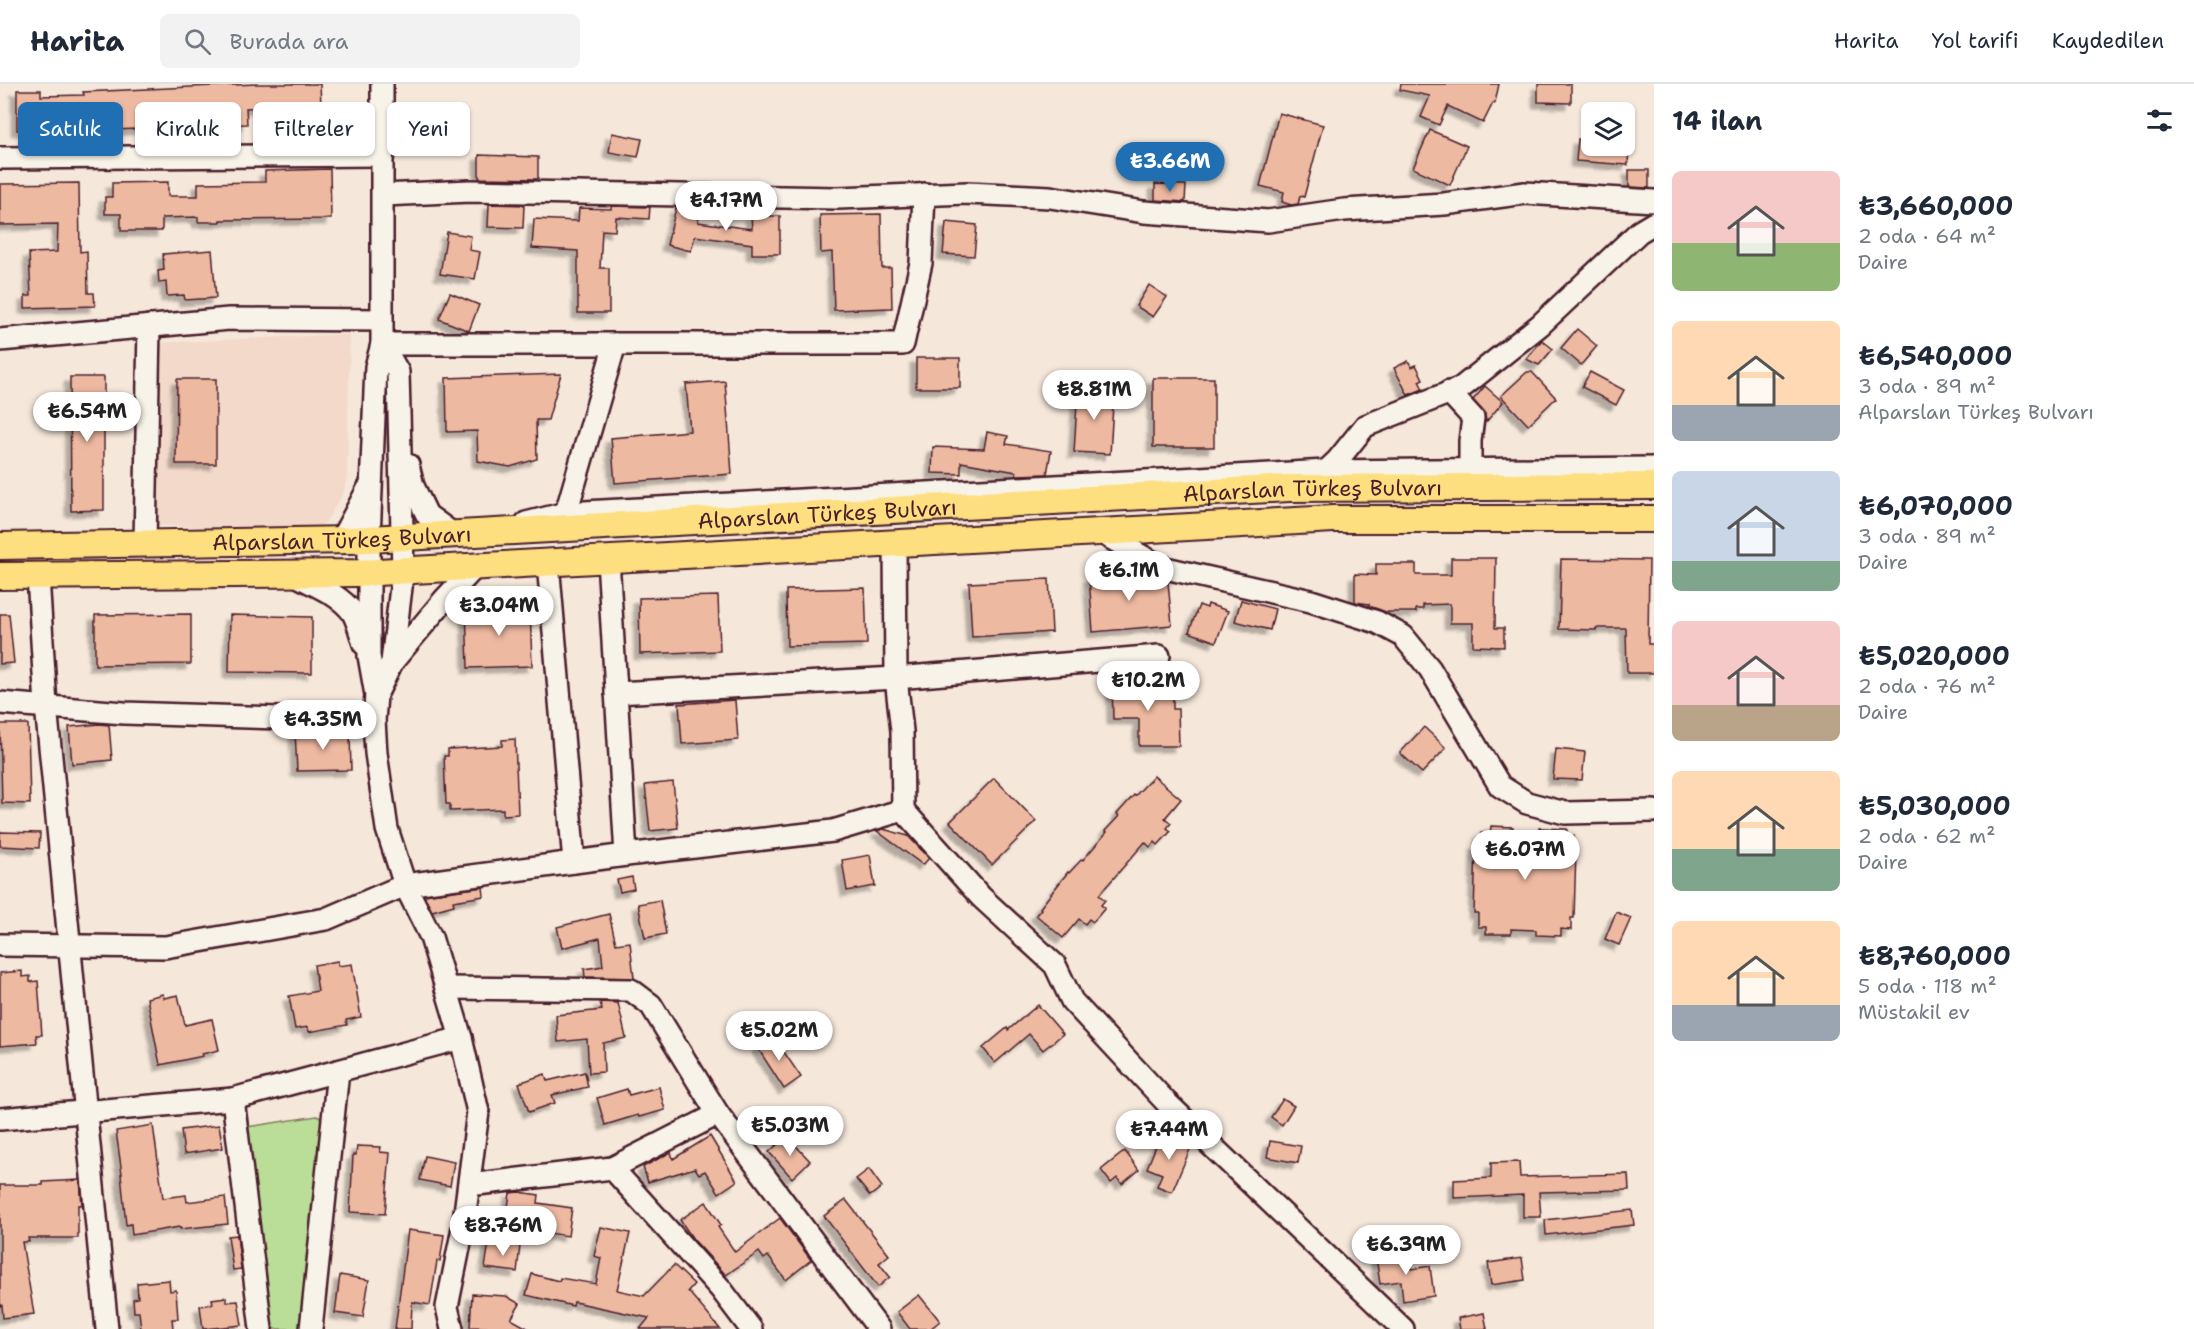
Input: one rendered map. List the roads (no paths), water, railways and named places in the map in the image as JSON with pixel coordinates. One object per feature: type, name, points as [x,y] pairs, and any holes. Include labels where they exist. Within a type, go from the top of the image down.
[{"type":"main road","name":"Alparslan Türkeş Bulvarı","points":[[0,546],[369,539],[1318,479],[1470,478],[1654,486]]},
{"type":"main road","name":"Alparslan Türkeş Bulvarı","points":[[0,576],[370,573],[1333,519],[1654,519]]},
{"type":"street","points":[[369,656],[369,539],[376,367],[382,344],[382,84]]},
{"type":"street","points":[[0,158],[383,154]]},
{"type":"street","points":[[383,195],[470,191],[838,198],[967,193],[1050,197],[1144,212],[1268,221],[1344,210],[1444,204],[1525,193],[1654,201]]},
{"type":"street","points":[[382,344],[903,344],[921,263],[924,194]]},
{"type":"street","points":[[492,532],[566,513],[1318,479],[1365,426],[1461,388],[1540,325],[1639,232],[1654,223]]},
{"type":"street","points":[[0,340],[229,319],[382,320]]},
{"type":"street","points":[[145,544],[149,326]]},
{"type":"street","points":[[382,344],[398,372],[403,571],[392,662]]},
{"type":"street","points":[[566,513],[615,344]]},
{"type":"street","points":[[1449,392],[1473,418],[1470,478],[1654,468]]},
{"type":"street","points":[[399,428],[413,486],[426,514],[453,534]]},
{"type":"street","points":[[341,540],[373,478]]},
{"type":"street","points":[[1100,532],[1161,567],[1311,601],[1377,622],[1403,636],[1430,669],[1500,786],[1527,803],[1565,813],[1654,811]]},
{"type":"street","points":[[895,543],[896,678],[902,731],[903,810],[981,897],[1055,965],[1072,1001],[1167,1103],[1403,1329]]},
{"type":"street","points":[[608,559],[626,855]]},
{"type":"street","points":[[548,563],[574,862]]},
{"type":"street","points":[[376,695],[392,662],[475,567]]},
{"type":"street","points":[[294,574],[333,596],[353,614],[369,656],[376,695],[374,721],[387,829],[405,885],[431,937],[461,1038],[478,1112],[464,1228],[447,1307],[452,1329]]},
{"type":"street","points":[[38,576],[46,706],[107,1329]]},
{"type":"street","points":[[616,693],[896,678],[1159,656]]},
{"type":"street","points":[[0,703],[146,714],[374,721]]},
{"type":"street","points":[[0,945],[165,947],[326,919],[405,885],[626,855],[833,831],[903,810]]},
{"type":"street","points":[[446,988],[631,990],[651,1005],[718,1114],[879,1329]]},
{"type":"street","points":[[0,1119],[233,1099],[461,1038]]},
{"type":"street","points":[[312,1329],[339,1071]]},
{"type":"street","points":[[233,1099],[261,1329]]},
{"type":"street","points":[[469,1185],[612,1168],[718,1114]]},
{"type":"street","points":[[612,1168],[720,1288],[751,1329]]}]
